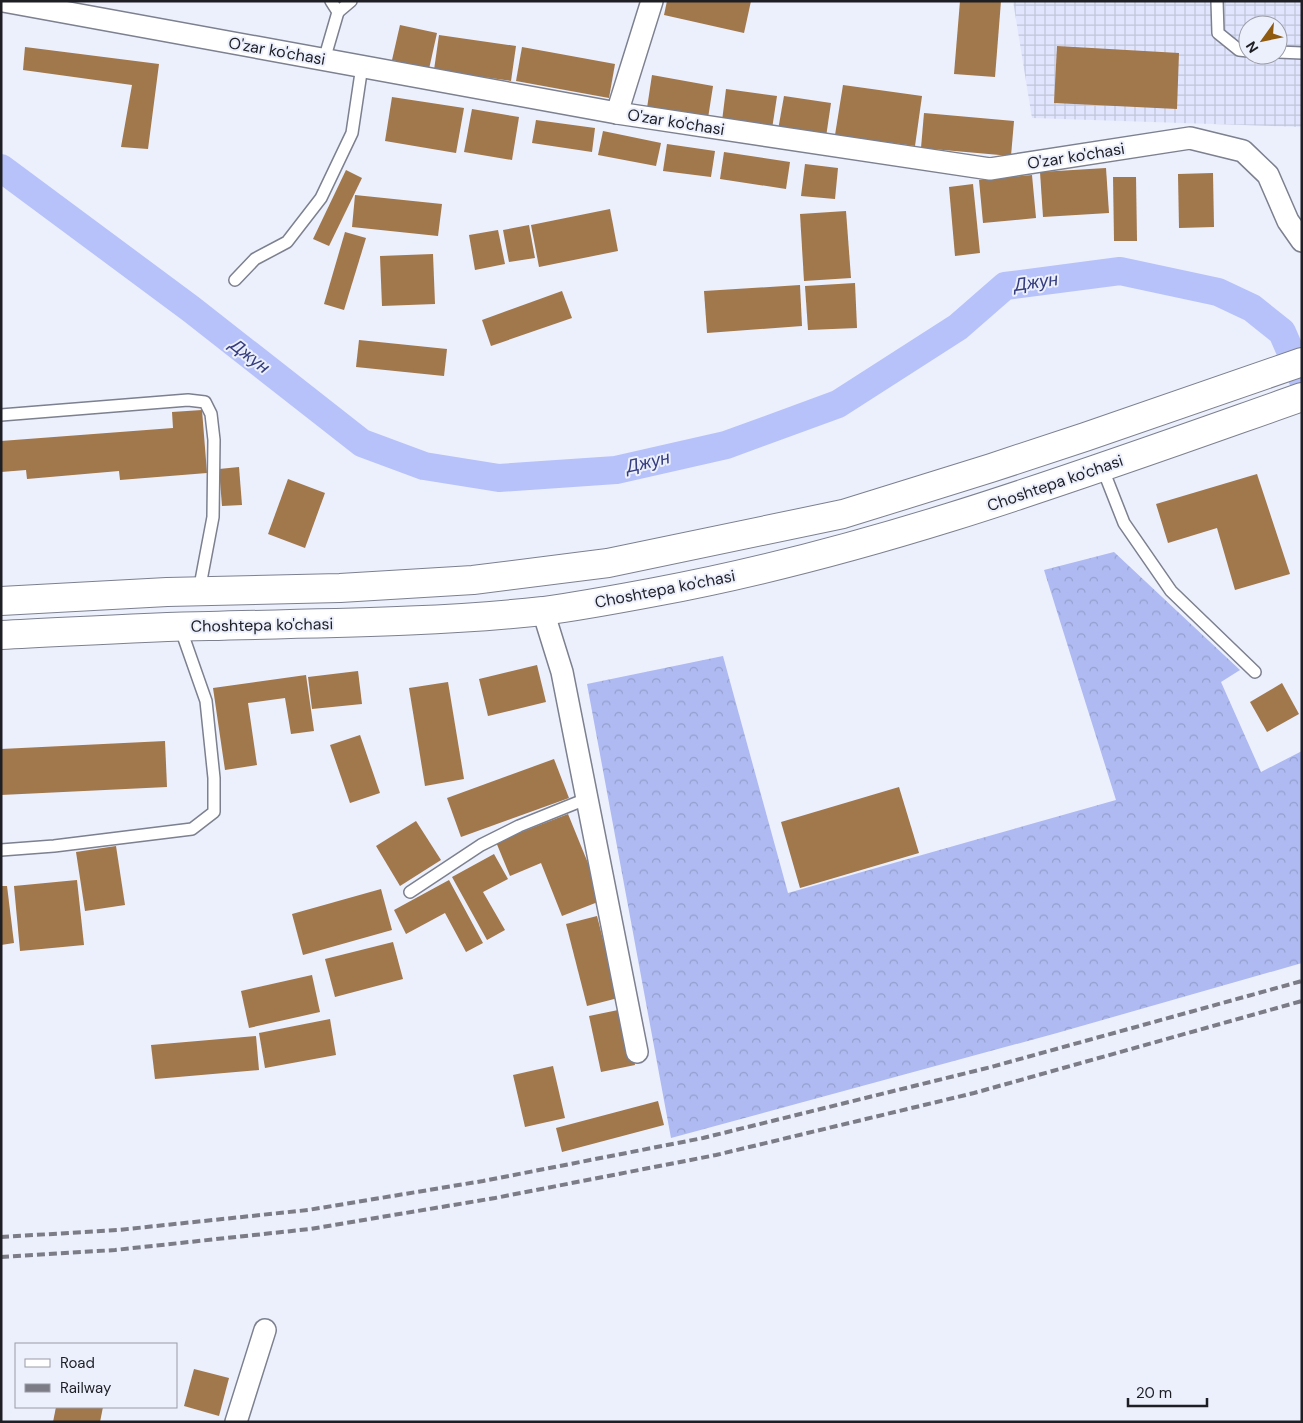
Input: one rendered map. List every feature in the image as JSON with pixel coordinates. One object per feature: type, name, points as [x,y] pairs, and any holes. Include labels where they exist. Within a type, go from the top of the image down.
[{"type":"main road","name":"Choshtepa ko'chasi","points":[[1,601],[199,591],[349,588],[472,580],[617,561],[843,514],[991,468],[1302,362]]},
{"type":"main road","name":"Choshtepa ko'chasi","points":[[1,635],[180,627],[414,621],[543,610],[710,582],[792,564],[951,517],[1102,467],[1302,397]]},
{"type":"street","name":"O'zar ko'chasi","points":[[3,1],[617,113],[990,169],[1190,138],[1243,151],[1268,175],[1288,221],[1302,241]]},
{"type":"street","points":[[617,113],[652,1]]},
{"type":"street","points":[[543,610],[562,672],[637,1052]]},
{"type":"street","points":[[236,1422],[265,1330]]},
{"type":"lane","points":[[331,1],[338,12]]},
{"type":"lane","points":[[324,60],[338,12],[351,1]]},
{"type":"lane","points":[[1217,1],[1218,32],[1238,49]]},
{"type":"lane","points":[[1288,53],[1302,54]]},
{"type":"lane","points":[[235,280],[255,259],[287,242],[321,198],[352,133],[362,66]]},
{"type":"lane","points":[[1,415],[188,400],[205,402],[211,414],[214,440],[213,517],[199,591]]},
{"type":"lane","points":[[1102,467],[1124,522],[1171,591],[1255,672]]},
{"type":"lane","points":[[1,850],[54,846],[192,830],[214,812],[214,778],[206,701],[180,627]]},
{"type":"lane","points":[[410,892],[481,845],[519,826],[586,799]]},
{"type":"shaded area","points":[[1013,1],[1302,1],[1302,127],[1032,118]]},
{"type":"green space","points":[[1114,552],[1240,670],[1221,682],[1261,772],[1302,751],[1302,963],[1057,1033],[671,1138],[587,684],[723,656],[788,893],[1116,800],[1044,570]]},
{"type":"building","points":[[667,1],[751,1],[744,33],[664,15]]},
{"type":"building","points":[[960,1],[1001,1],[995,77],[954,74]]},
{"type":"building","points":[[400,25],[437,33],[429,69],[392,60]]},
{"type":"building","points":[[439,35],[516,46],[511,81],[434,70]]},
{"type":"building","points":[[1057,46],[1179,53],[1177,109],[1054,103]]},
{"type":"building","points":[[25,47],[159,64],[148,149],[121,147],[132,85],[23,70]]},
{"type":"building","points":[[522,47],[615,64],[609,98],[516,81]]},
{"type":"building","points":[[652,75],[713,86],[708,118],[647,108]]},
{"type":"building","points":[[843,85],[922,96],[915,146],[835,135]]},
{"type":"building","points":[[726,89],[777,96],[772,129],[722,121]]},
{"type":"building","points":[[784,96],[831,103],[826,137],[778,130]]},
{"type":"building","points":[[392,97],[464,108],[456,153],[385,141]]},
{"type":"building","points":[[472,109],[519,117],[512,160],[464,152]]},
{"type":"building","points":[[924,113],[1014,121],[1011,156],[921,148]]},
{"type":"building","points":[[536,120],[595,128],[592,152],[532,143]]},
{"type":"building","points":[[603,131],[661,143],[656,166],[598,155]]},
{"type":"building","points":[[667,144],[715,151],[711,177],[663,171]]},
{"type":"building","points":[[724,152],[790,162],[786,189],[720,179]]},
{"type":"building","points":[[805,164],[838,168],[835,199],[801,196]]},
{"type":"building","points":[[1106,168],[1109,213],[1043,217],[1040,172]]},
{"type":"building","points":[[346,170],[362,178],[329,246],[313,239]]},
{"type":"building","points":[[1213,173],[1214,227],[1179,228],[1178,174]]},
{"type":"building","points":[[1032,175],[1036,218],[983,223],[979,180]]},
{"type":"building","points":[[1113,177],[1136,177],[1137,241],[1114,241]]},
{"type":"building","points":[[973,184],[980,253],[955,256],[949,187]]},
{"type":"building","points":[[355,195],[442,204],[438,236],[352,227]]},
{"type":"building","points":[[610,209],[618,251],[539,267],[531,225]]},
{"type":"building","points":[[846,211],[851,278],[804,281],[800,214]]},
{"type":"building","points":[[529,225],[535,258],[509,262],[503,230]]},
{"type":"building","points":[[498,230],[505,264],[475,270],[469,235]]},
{"type":"building","points":[[345,232],[366,238],[344,310],[324,304]]},
{"type":"building","points":[[433,254],[435,304],[382,306],[380,256]]},
{"type":"building","points":[[855,283],[857,328],[808,330],[805,286]]},
{"type":"building","points":[[800,285],[802,326],[707,333],[704,291]]},
{"type":"building","points":[[562,291],[572,318],[491,346],[482,320]]},
{"type":"building","points":[[359,340],[447,349],[444,376],[356,367]]},
{"type":"building","points":[[202,410],[207,473],[120,480],[119,471],[27,479],[26,470],[1,472],[1,441],[173,428],[172,412]]},
{"type":"building","points":[[239,467],[242,505],[222,506],[219,469]]},
{"type":"building","points":[[1257,474],[1290,574],[1235,590],[1217,528],[1168,543],[1156,504]]},
{"type":"building","points":[[288,479],[325,493],[305,548],[268,534]]},
{"type":"building","points":[[537,665],[546,702],[488,716],[479,679]]},
{"type":"building","points":[[358,671],[362,704],[312,709],[308,677]]},
{"type":"building","points":[[306,675],[314,731],[291,734],[285,698],[248,703],[257,765],[225,770],[213,688]]},
{"type":"building","points":[[448,682],[464,779],[425,786],[409,688]]},
{"type":"building","points":[[1282,683],[1299,714],[1267,732],[1250,702]]},
{"type":"building","points":[[360,735],[380,793],[350,803],[330,745]]},
{"type":"building","points":[[165,741],[167,787],[1,795],[1,749]]},
{"type":"building","points":[[554,759],[569,798],[461,837],[447,798]]},
{"type":"building","points":[[899,787],[919,853],[800,888],[781,822]]},
{"type":"building","points":[[568,814],[603,900],[562,916],[541,863],[510,876],[496,842]]},
{"type":"building","points":[[416,821],[441,860],[400,886],[376,846]]},
{"type":"building","points":[[116,846],[125,905],[85,911],[76,852]]},
{"type":"building","points":[[494,854],[508,879],[483,892],[505,930],[487,940],[452,877]]},
{"type":"building","points":[[77,880],[84,945],[20,951],[14,886]]},
{"type":"building","points":[[449,880],[483,943],[466,952],[445,913],[406,934],[394,910]]},
{"type":"building","points":[[1,886],[7,886],[14,943],[1,945]]},
{"type":"building","points":[[381,889],[392,930],[303,955],[292,914]]},
{"type":"building","points":[[597,916],[618,998],[587,1006],[566,924]]},
{"type":"building","points":[[393,942],[403,979],[335,997],[325,959]]},
{"type":"building","points":[[312,975],[320,1012],[249,1028],[241,991]]},
{"type":"building","points":[[623,1009],[635,1065],[601,1072],[589,1016]]},
{"type":"building","points":[[330,1019],[336,1055],[265,1068],[259,1033]]},
{"type":"building","points":[[256,1036],[259,1070],[155,1079],[151,1045]]},
{"type":"building","points":[[553,1066],[565,1118],[525,1127],[513,1075]]},
{"type":"building","points":[[658,1101],[664,1125],[562,1152],[556,1128]]},
{"type":"building","points":[[194,1369],[229,1378],[219,1416],[184,1406]]},
{"type":"building","points":[[56,1408],[103,1408],[100,1422],[53,1422]]},
{"type":"waterway","name":"Джун","points":[[1,168],[191,309],[362,443],[424,466],[499,478],[616,470],[726,445],[838,404],[958,327],[1005,286],[1120,271],[1218,292],[1252,308],[1282,332],[1302,378]]},
{"type":"railway","points":[[1,1237],[118,1230],[308,1210],[483,1181],[703,1138],[991,1067],[1302,981]]},
{"type":"railway","points":[[1,1257],[115,1250],[310,1229],[495,1198],[716,1155],[974,1093],[1302,1001]]}]
